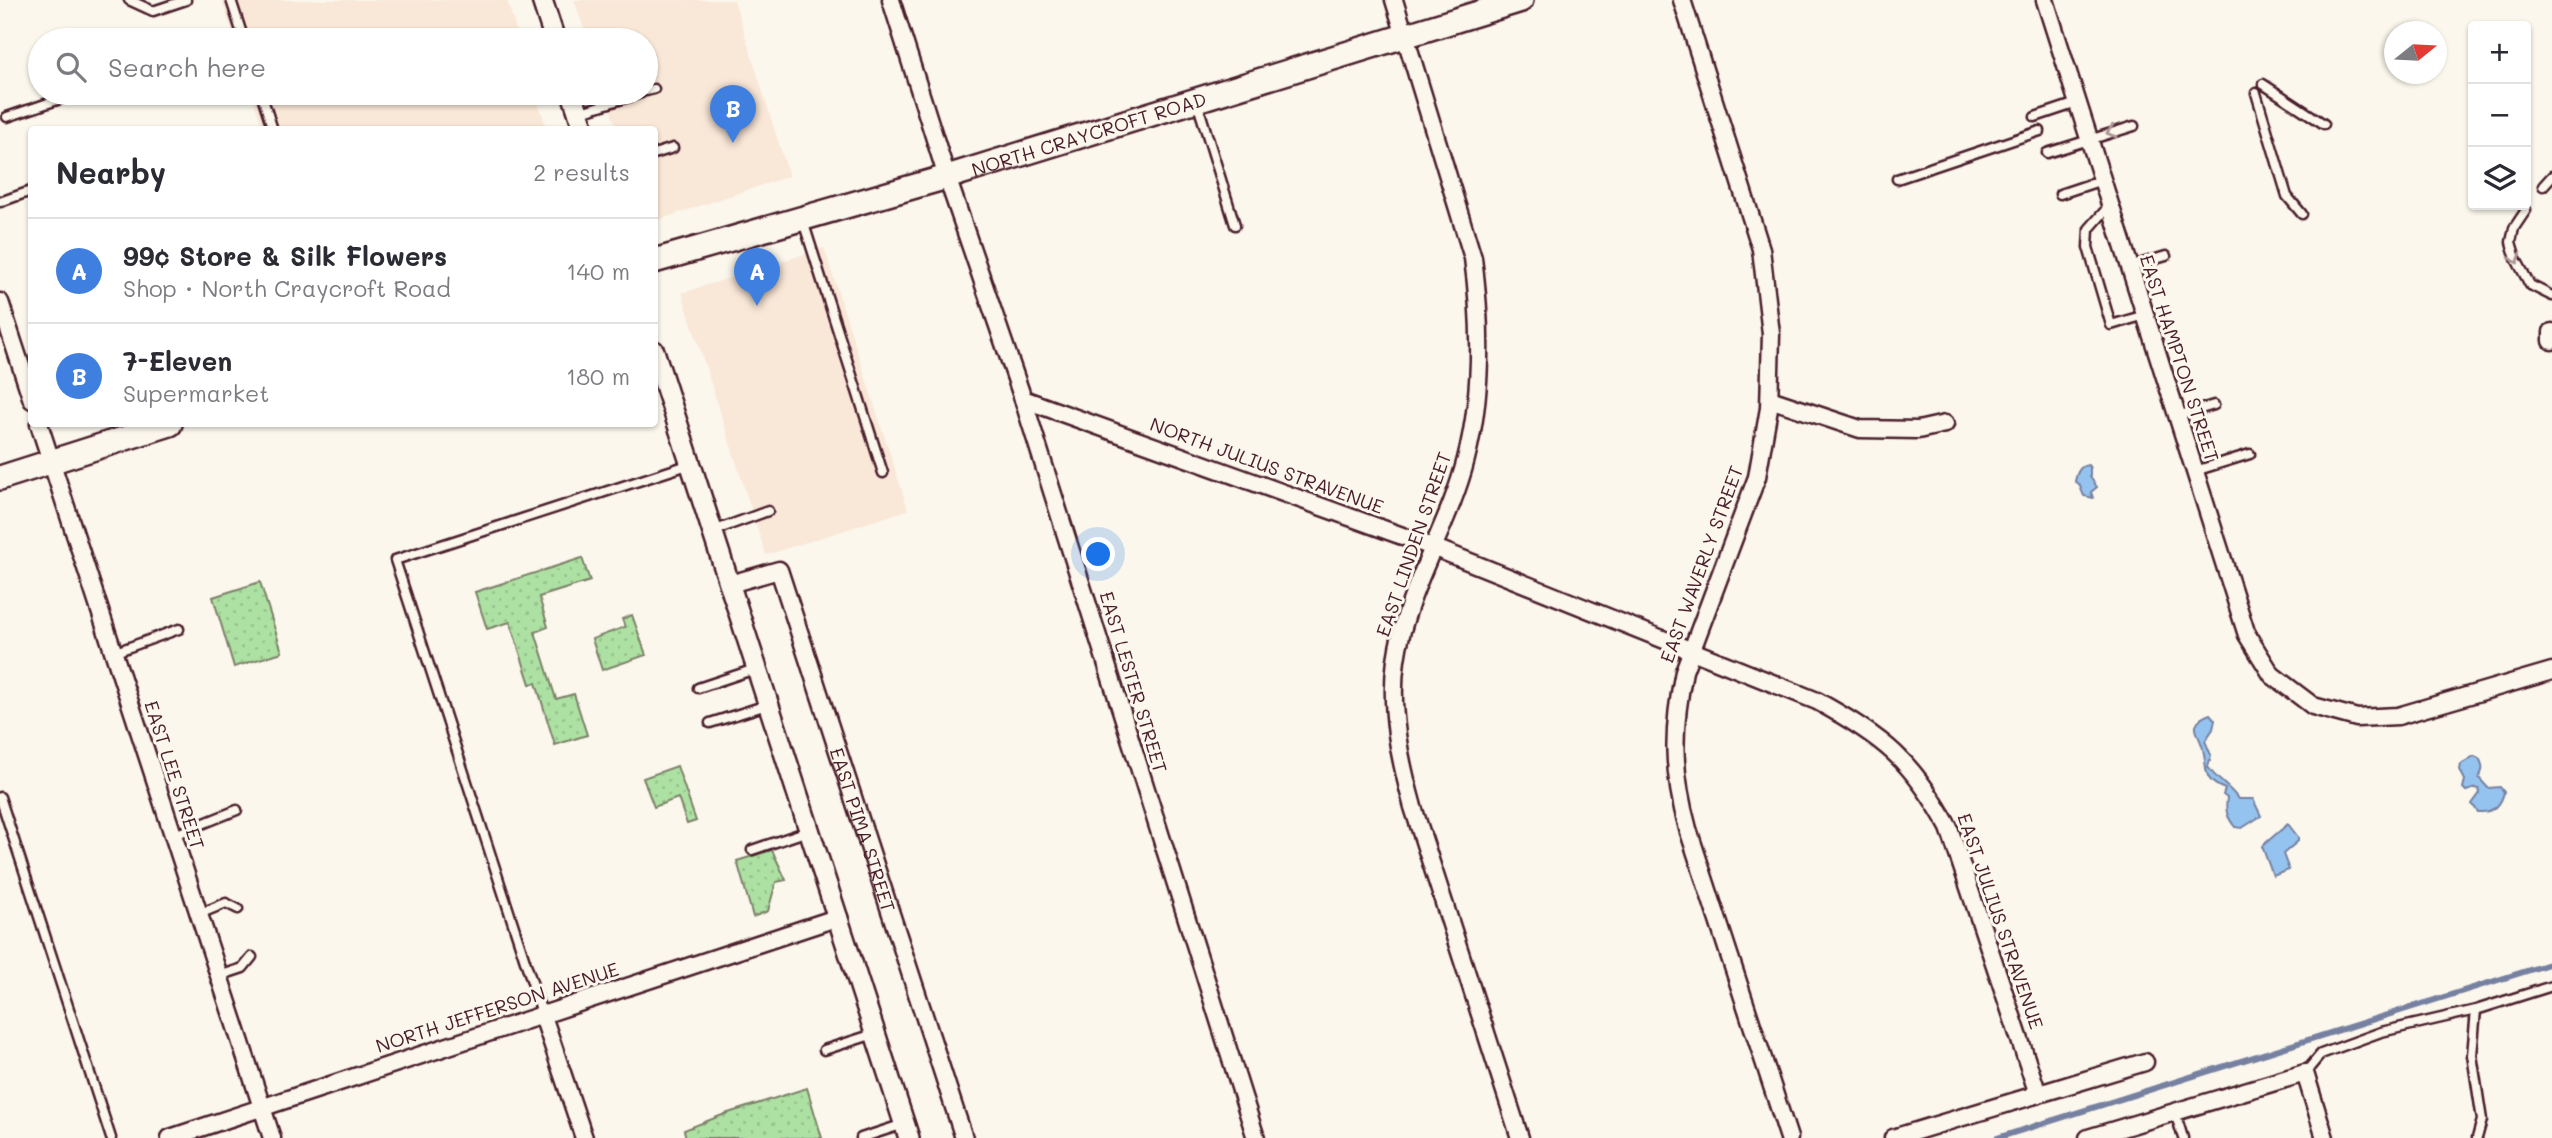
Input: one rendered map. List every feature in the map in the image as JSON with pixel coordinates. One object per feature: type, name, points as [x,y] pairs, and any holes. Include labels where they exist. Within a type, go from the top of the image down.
[{"type":"main road","name":"NORTH CRAYCROFT ROAD","points":[[658,260],[947,177],[1521,0]]},
{"type":"main road","points":[[0,478],[161,427]]},
{"type":"street","points":[[542,0],[551,28]]},
{"type":"street","name":"EAST LESTER STREET","points":[[891,0],[947,177],[1023,398],[1256,1138]]},
{"type":"street","name":"EAST LINDEN STREET","points":[[1394,0],[1474,258],[1481,349],[1479,393],[1466,461],[1412,600],[1396,661],[1396,722],[1413,807],[1520,1138]]},
{"type":"street","name":"EAST WAVERLY STREET","points":[[1682,0],[1761,249],[1771,334],[1770,399],[1757,477],[1692,649],[1678,698],[1674,760],[1677,790],[1688,829],[1789,1138]]},
{"type":"street","name":"EAST HAMPTON STREET","points":[[2045,0],[2247,635],[2272,675],[2312,706],[2357,718],[2398,716],[2552,671]]},
{"type":"street","points":[[0,303],[28,388]]},
{"type":"street","points":[[2552,332],[2552,341]]},
{"type":"street","points":[[658,363],[811,830],[906,1131]]},
{"type":"street","name":"NORTH JULIUS STRAVENUE","points":[[1023,398],[1434,548],[1692,649]]},
{"type":"street","points":[[1770,399],[1860,429],[1918,430],[1945,424]]},
{"type":"street","name":"EAST LEE STREET","points":[[40,427],[272,1138]]},
{"type":"street","name":"EAST PIMA STREET","points":[[730,584],[779,570],[964,1138]]},
{"type":"street","name":"EAST JULIUS STRAVENUE","points":[[1692,649],[1817,701],[1877,738],[1910,766],[1933,797],[1950,828],[2038,1094]]},
{"type":"street","name":"NORTH JEFFERSON AVENUE","points":[[170,1138],[839,917]]},
{"type":"street","points":[[542,1013],[584,1138]]},
{"type":"street","points":[[1893,1138],[2144,1062]]},
{"type":"street","points":[[2088,1138],[2305,1073],[2325,1138]]},
{"type":"lane","points":[[129,0],[153,11],[186,0]]},
{"type":"lane","points":[[231,0],[240,28]]},
{"type":"lane","points":[[2263,84],[2324,124]]},
{"type":"lane","points":[[2256,93],[2287,196],[2302,214]]},
{"type":"lane","points":[[1196,100],[1236,225]]},
{"type":"lane","points":[[2035,117],[2077,103]]},
{"type":"lane","points":[[6,117],[42,105]]},
{"type":"lane","points":[[265,105],[272,126]]},
{"type":"lane","points":[[581,121],[616,105]]},
{"type":"lane","points":[[2047,153],[2088,138],[2134,126]]},
{"type":"lane","points":[[1897,179],[2040,131]]},
{"type":"lane","points":[[658,153],[673,148]]},
{"type":"lane","points":[[2543,186],[2552,176]]},
{"type":"lane","points":[[2060,194],[2102,180]]},
{"type":"lane","points":[[0,202],[28,192]]},
{"type":"lane","points":[[2110,205],[2089,229],[2088,247],[2112,325],[2145,315]]},
{"type":"lane","points":[[2526,210],[2514,228],[2511,242],[2515,259],[2530,285],[2552,296]]},
{"type":"lane","points":[[802,219],[883,472]]},
{"type":"lane","points":[[2129,267],[2166,256]]},
{"type":"lane","points":[[2177,416],[2214,405]]},
{"type":"lane","points":[[2194,471],[2250,454]]},
{"type":"lane","points":[[542,1013],[395,560],[691,464]]},
{"type":"lane","points":[[713,531],[768,511]]},
{"type":"lane","points":[[113,653],[179,629]]},
{"type":"lane","points":[[698,688],[758,668]]},
{"type":"lane","points":[[710,723],[769,704]]},
{"type":"lane","points":[[0,797],[111,1138]]},
{"type":"lane","points":[[172,836],[237,810]]},
{"type":"lane","points":[[752,850],[811,830]]},
{"type":"lane","points":[[199,914],[226,903],[238,909]]},
{"type":"lane","points":[[219,976],[243,968],[252,957]]},
{"type":"lane","points":[[2305,1073],[2321,1054],[2381,1032],[2476,1010],[2552,986]]},
{"type":"lane","points":[[2476,1010],[2472,1055],[2482,1119],[2477,1138]]},
{"type":"lane","points":[[824,1050],[876,1033]]},
{"type":"lane","points":[[2175,1112],[2183,1138]]},
{"type":"lane","points":[[861,1138],[906,1131]]},
{"type":"shaded area","points":[[222,0],[507,0],[515,28],[231,28]]},
{"type":"shaded area","points":[[574,0],[734,0],[789,176],[658,220],[658,126],[616,126],[609,105],[658,105],[658,28],[584,28]]},
{"type":"shaded area","points":[[255,105],[539,105],[546,126],[262,126]]},
{"type":"shaded area","points":[[824,248],[908,510],[766,555],[682,293]]},
{"type":"green space","points":[[582,558],[590,581],[539,597],[548,627],[535,632],[556,699],[574,694],[587,735],[555,745],[536,683],[530,684],[510,622],[487,629],[475,592]]},
{"type":"green space","points":[[260,582],[282,652],[234,667],[213,597]]},
{"type":"green space","points":[[632,615],[646,655],[602,670],[592,639],[625,627],[622,619]]},
{"type":"green space","points":[[677,766],[696,821],[687,824],[678,798],[654,807],[643,778]]},
{"type":"green space","points":[[772,850],[786,880],[776,882],[768,911],[753,917],[737,861]]},
{"type":"green space","points":[[807,1088],[822,1138],[686,1138],[684,1130]]},
{"type":"water","points":[[2088,465],[2090,477],[2097,487],[2091,492],[2093,498],[2084,496],[2075,481],[2080,468]]},
{"type":"water","points":[[2210,714],[2215,720],[2205,741],[2211,755],[2208,767],[2238,799],[2253,799],[2261,816],[2242,828],[2235,827],[2228,817],[2227,798],[2223,795],[2225,789],[2212,782],[2207,773],[2196,725],[2202,717]]},
{"type":"water","points":[[2474,756],[2479,758],[2482,766],[2479,778],[2488,788],[2500,787],[2504,792],[2498,805],[2492,810],[2478,812],[2472,804],[2480,793],[2479,789],[2466,791],[2463,788],[2465,780],[2460,770],[2461,764]]},
{"type":"water","points":[[2288,824],[2298,841],[2283,854],[2289,870],[2273,876],[2262,846]]},
{"type":"waterway","points":[[1997,1138],[2552,963]]},
{"type":"place","name":"7-Eleven","points":[[733,143]]},
{"type":"place","name":"99¢ Store & Silk Flowers","points":[[757,306]]}]
